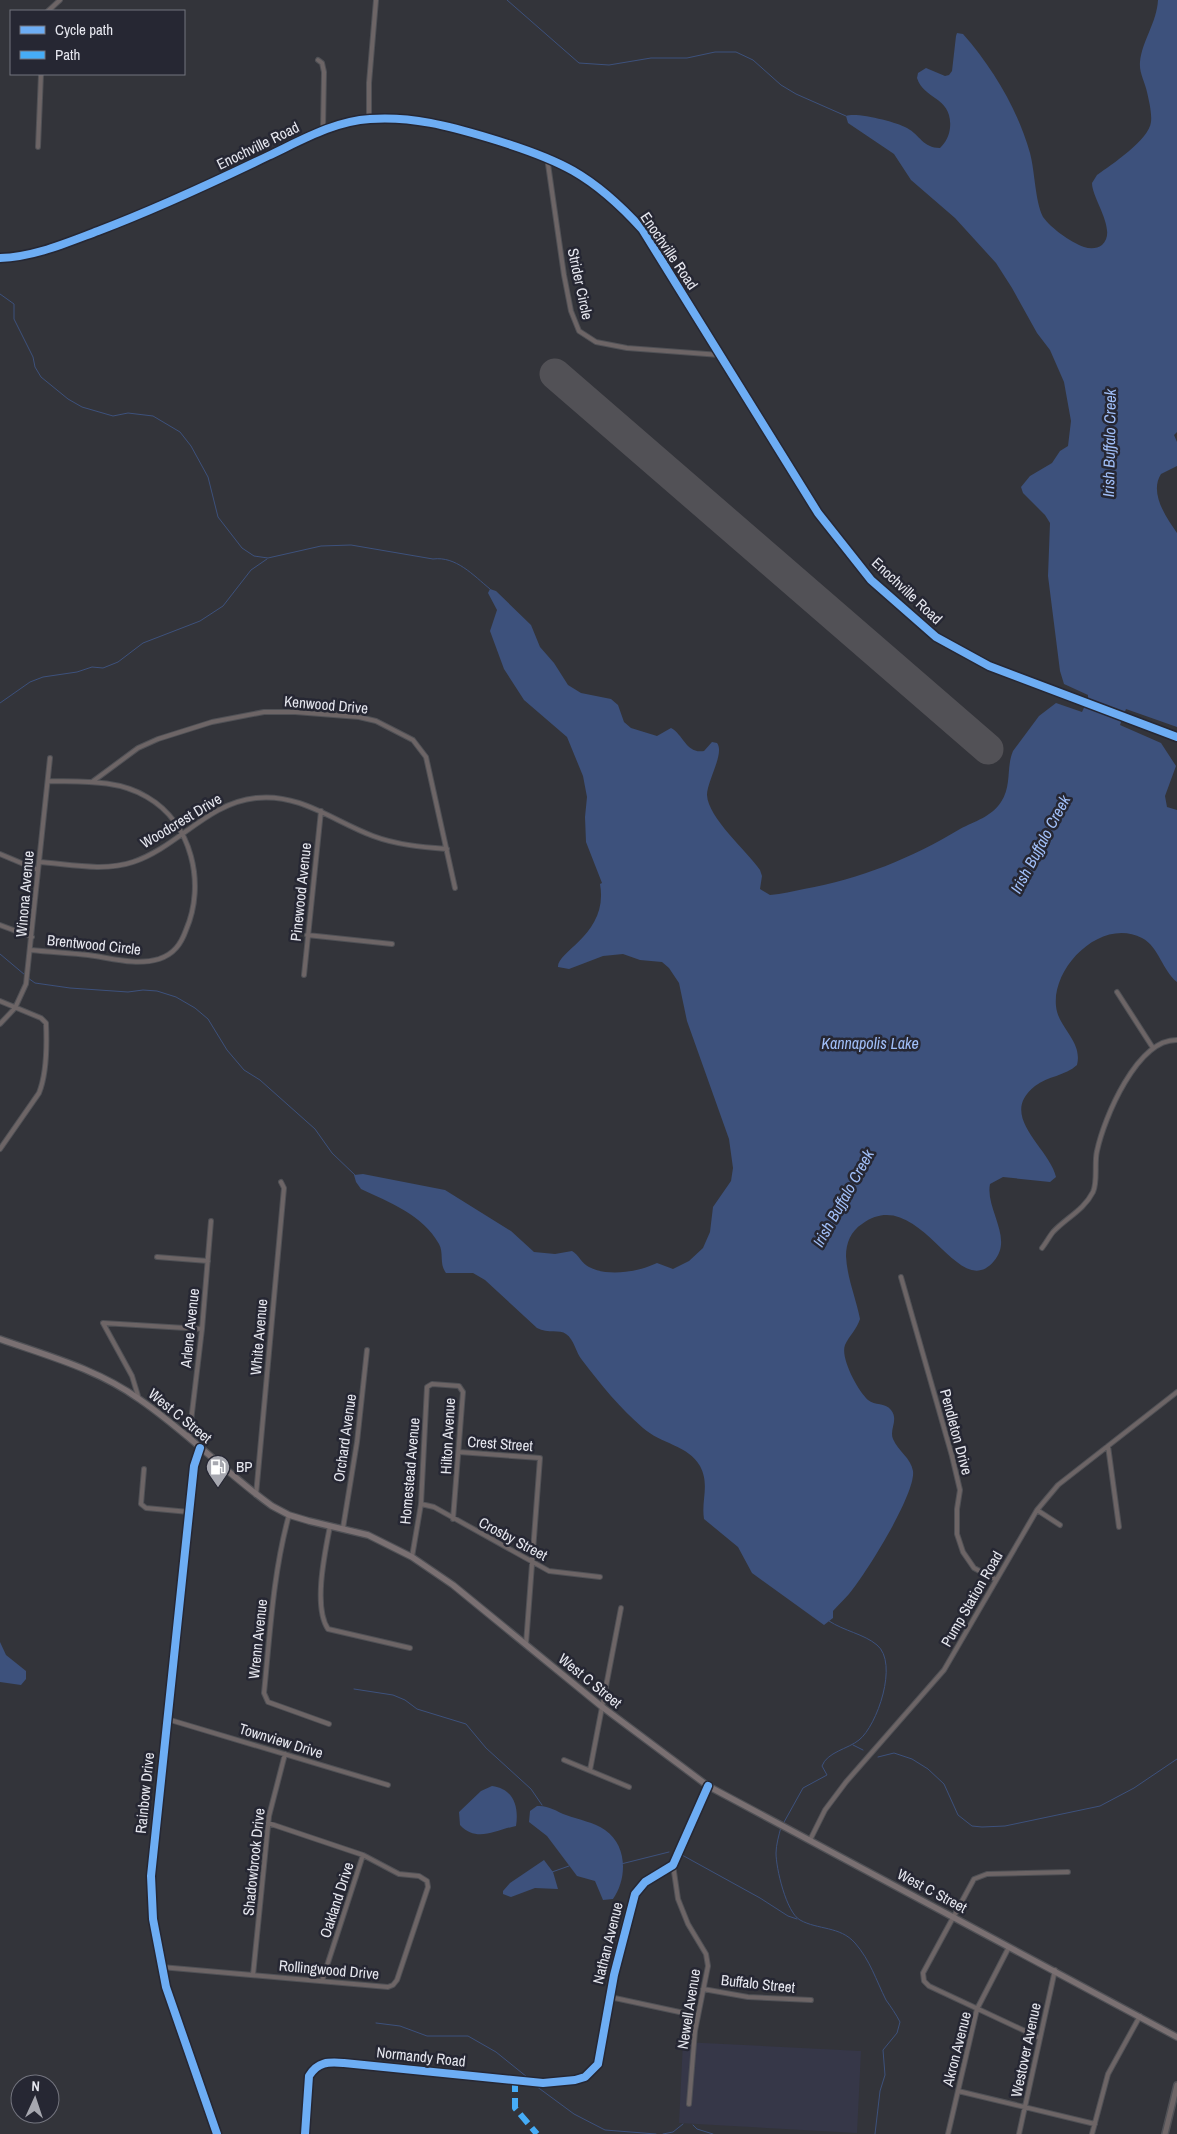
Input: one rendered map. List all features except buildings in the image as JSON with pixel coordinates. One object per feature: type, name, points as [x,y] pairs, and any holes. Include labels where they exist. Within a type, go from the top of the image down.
[{"type":"main road","name":"West C Street","points":[[0,1339],[81,1367],[109,1380],[139,1399],[189,1438],[256,1495],[289,1515],[368,1535],[412,1557],[453,1585],[601,1706],[708,1786],[1055,1970],[1177,2037]]},
{"type":"street","points":[[49,10],[60,0]]},
{"type":"street","points":[[368,119],[376,0]]},
{"type":"street","points":[[318,60],[322,64],[324,72],[323,130]]},
{"type":"street","points":[[38,147],[41,75]]},
{"type":"street","name":"Enochville Road","points":[[0,258],[38,252],[142,214],[210,185],[323,130],[368,119],[403,118],[428,121],[547,157],[570,167],[591,181],[621,206],[642,229],[818,513],[870,580],[936,638],[988,666],[1177,737]]},
{"type":"street","name":"Strider Circle","points":[[547,157],[564,275],[571,311],[579,331],[596,342],[628,348],[720,355]]},
{"type":"street","name":"Kenwood Drive","points":[[92,782],[138,748],[158,739],[212,722],[264,712],[294,712],[359,717],[400,732],[413,740],[426,757],[455,888]]},
{"type":"street","name":"Winona Avenue","points":[[0,1024],[15,1008],[26,984],[50,758]]},
{"type":"street","name":"Brentwood Circle","points":[[31,950],[145,962],[174,952],[189,923],[196,886],[183,834],[163,809],[147,796],[118,785],[92,782],[48,781]]},
{"type":"street","name":"Woodcrest Drive","points":[[39,862],[114,866],[132,862],[154,853],[212,812],[235,802],[255,798],[277,797],[299,801],[387,840],[412,846],[447,849]]},
{"type":"street","name":"Pinewood Avenue","points":[[304,974],[321,811]]},
{"type":"street","points":[[0,854],[38,870]]},
{"type":"street","points":[[0,925],[32,937]]},
{"type":"street","points":[[307,935],[392,944]]},
{"type":"street","points":[[1117,992],[1153,1048]]},
{"type":"street","points":[[0,1001],[41,1018],[46,1023],[42,1085],[39,1093],[0,1149]]},
{"type":"street","points":[[1042,1248],[1053,1233],[1085,1205],[1094,1190],[1096,1153],[1102,1131],[1139,1060],[1153,1048],[1177,1040]]},
{"type":"street","name":"White Avenue","points":[[256,1495],[284,1188],[281,1182]]},
{"type":"street","name":"Arlene Avenue","points":[[189,1438],[202,1328],[211,1221]]},
{"type":"street","points":[[157,1257],[208,1261]]},
{"type":"street","name":"Pendleton Drive","points":[[901,1277],[960,1490],[957,1509],[957,1534],[963,1552],[974,1568],[995,1579]]},
{"type":"street","points":[[139,1399],[132,1376],[103,1323],[202,1328]]},
{"type":"street","name":"Orchard Avenue","points":[[343,1528],[357,1442],[367,1350]]},
{"type":"street","name":"Hilton Avenue","points":[[427,1386],[432,1384],[459,1386],[463,1392],[453,1519]]},
{"type":"street","name":"Homestead Avenue","points":[[412,1557],[421,1504],[427,1386]]},
{"type":"street","name":"Pump Station Road","points":[[810,1840],[825,1810],[846,1782],[944,1670],[995,1579],[1037,1510],[1058,1486],[1177,1392]]},
{"type":"street","points":[[1108,1446],[1119,1528]]},
{"type":"street","name":"Rainbow Drive","points":[[200,1448],[194,1466],[151,1876],[153,1920],[161,1967],[217,2134]]},
{"type":"street","name":"Crest Street","points":[[459,1452],[540,1458],[532,1563]]},
{"type":"street","points":[[144,1470],[141,1504],[146,1508],[189,1512]]},
{"type":"street","name":"Crosby Street","points":[[421,1504],[434,1507],[532,1563],[549,1570],[600,1577]]},
{"type":"street","points":[[1037,1510],[1060,1525]]},
{"type":"street","name":"Wrenn Avenue","points":[[289,1515],[279,1558],[264,1693],[268,1702],[329,1724]]},
{"type":"street","points":[[330,1526],[322,1587],[324,1623],[328,1629],[410,1648]]},
{"type":"street","points":[[526,1644],[532,1563]]},
{"type":"street","points":[[590,1770],[621,1608]]},
{"type":"street","name":"Townview Drive","points":[[167,1719],[388,1785]]},
{"type":"street","name":"Shadowbrook Drive","points":[[253,1975],[268,1824],[285,1754]]},
{"type":"street","points":[[564,1760],[629,1787]]},
{"type":"street","points":[[673,1865],[708,1786]]},
{"type":"street","name":"Rollingwood Drive","points":[[161,1967],[322,1981],[393,1985],[397,1980],[428,1887],[427,1881],[424,1878],[399,1874],[363,1855],[268,1824]]},
{"type":"street","name":"Oakland Drive","points":[[322,1981],[363,1855]]},
{"type":"street","name":"Newell Avenue","points":[[673,1865],[678,1899],[688,1924],[706,1954],[708,1966],[698,2016],[689,2104]]},
{"type":"street","name":"Nathan Avenue","points":[[592,2071],[600,2058],[610,1997],[635,1894],[645,1882],[673,1865]]},
{"type":"street","points":[[1040,2038],[929,1986],[924,1981],[923,1973],[974,1879],[987,1874],[1068,1872]]},
{"type":"street","name":"Akron Avenue","points":[[948,2134],[977,2009],[1010,1946]]},
{"type":"street","name":"Westover Avenue","points":[[1019,2134],[1055,1970]]},
{"type":"street","name":"Buffalo Street","points":[[703,1989],[748,1997],[810,2000]]},
{"type":"street","points":[[610,1997],[698,2016]]},
{"type":"street","points":[[1092,2134],[1108,2074],[1140,2016]]},
{"type":"street","name":"Normandy Road","points":[[305,2134],[309,2076],[314,2068],[322,2063],[344,2063],[543,2083],[575,2080],[592,2071]]},
{"type":"street","points":[[1165,2134],[1177,2085]]},
{"type":"street","points":[[958,2092],[1095,2124]]},
{"type":"shaded area","points":[[683,2042],[861,2051],[857,2133],[679,2123]]},
{"type":"water","name":"Kannapolis Lake","points":[[1158,0],[1177,0],[1177,432],[1174,435],[1177,442],[1177,466],[1161,474],[1157,489],[1160,505],[1177,533],[1177,727],[1126,709],[1120,725],[1161,743],[1176,766],[1165,796],[1167,807],[1177,810],[1177,982],[1148,942],[1127,933],[1111,934],[1096,940],[1071,961],[1062,976],[1057,991],[1056,1006],[1061,1021],[1077,1049],[1077,1065],[1067,1072],[1035,1086],[1025,1097],[1021,1109],[1023,1120],[1029,1132],[1052,1166],[1056,1177],[1050,1182],[1003,1177],[990,1184],[991,1203],[1001,1243],[994,1261],[980,1270],[966,1268],[951,1258],[919,1229],[902,1218],[883,1215],[862,1224],[850,1238],[846,1256],[860,1319],[845,1345],[844,1351],[847,1366],[855,1382],[868,1400],[886,1406],[891,1410],[894,1417],[893,1439],[910,1462],[913,1471],[907,1497],[888,1534],[856,1584],[833,1611],[833,1618],[824,1625],[752,1573],[738,1547],[704,1519],[705,1486],[703,1473],[695,1459],[689,1453],[658,1438],[643,1428],[611,1396],[589,1369],[569,1336],[560,1332],[545,1331],[537,1328],[485,1280],[473,1273],[446,1273],[439,1244],[424,1225],[404,1210],[361,1189],[354,1175],[363,1174],[445,1190],[511,1231],[534,1252],[555,1254],[572,1251],[589,1267],[614,1273],[641,1269],[657,1263],[673,1269],[689,1261],[703,1248],[710,1232],[713,1207],[731,1181],[733,1168],[729,1139],[687,1021],[679,983],[669,968],[662,962],[640,960],[623,954],[603,956],[569,969],[558,967],[565,954],[590,928],[597,916],[601,901],[600,884],[602,883],[586,842],[585,817],[587,797],[583,776],[567,737],[524,700],[504,669],[490,631],[497,610],[488,593],[490,589],[496,591],[531,625],[540,647],[554,663],[568,685],[581,693],[611,699],[618,705],[624,722],[631,728],[657,736],[671,728],[689,747],[698,751],[704,751],[712,742],[717,743],[719,753],[708,789],[709,804],[721,824],[760,870],[762,876],[760,889],[770,895],[825,885],[885,866],[923,849],[982,818],[1001,802],[1007,790],[1013,751],[1039,716],[1056,703],[1082,712],[1088,695],[1064,684],[1060,671],[1048,576],[1050,523],[1045,515],[1023,493],[1021,487],[1030,476],[1052,463],[1060,451],[1068,446],[1071,421],[1064,382],[1050,350],[1037,333],[996,263],[955,218],[911,180],[894,154],[848,123],[846,116],[867,116],[894,123],[907,128],[930,146],[940,148],[949,134],[950,118],[943,104],[921,85],[917,78],[918,73],[926,68],[945,76],[949,75],[952,71],[957,33],[963,34],[994,75],[1019,121],[1032,161],[1038,203],[1043,217],[1056,230],[1073,242],[1086,248],[1098,247],[1106,239],[1107,232],[1106,223],[1092,183],[1097,175],[1137,144],[1149,129],[1151,122],[1140,62],[1141,54],[1155,16]]},
{"type":"water","points":[[0,1642],[6,1655],[26,1671],[26,1679],[21,1685],[0,1682]]},
{"type":"water","points":[[492,1786],[505,1791],[513,1800],[517,1812],[516,1826],[487,1834],[473,1833],[466,1830],[460,1825],[459,1812],[481,1791]]},
{"type":"water","points":[[537,1806],[548,1807],[596,1825],[613,1837],[621,1854],[623,1873],[618,1891],[613,1899],[603,1900],[595,1881],[577,1876],[547,1836],[529,1822],[530,1811]]},
{"type":"water","points":[[544,1860],[553,1872],[558,1889],[535,1888],[511,1897],[503,1894],[503,1891],[510,1883]]},
{"type":"waterway","points":[[507,0],[579,63],[609,65],[651,58],[687,58],[715,52],[736,52],[753,60],[781,85],[796,94],[846,116]]},
{"type":"waterway","points":[[0,294],[14,304],[14,319],[41,377],[68,399],[82,407],[113,416],[128,413],[153,416],[180,432],[191,446],[208,477],[218,517],[242,548],[254,556],[268,558],[321,546],[351,545],[449,560],[457,563],[490,589]]},
{"type":"waterway","points":[[0,703],[30,682],[43,677],[77,672],[92,667],[103,668],[118,662],[143,643],[200,621],[223,606],[251,570],[267,559]]},
{"type":"waterway","points":[[0,954],[25,975]]},
{"type":"waterway","points":[[28,978],[35,983],[70,988],[128,992],[157,991],[176,997],[195,1008],[208,1019],[227,1050],[244,1070],[260,1080],[315,1129],[332,1153],[356,1176]]},
{"type":"waterway","name":"Irish Buffalo Creek","points":[[783,1824],[803,1788],[827,1775],[822,1766],[828,1757],[859,1740],[866,1733],[873,1722],[883,1694],[886,1665],[883,1654],[877,1645],[829,1621]]},
{"type":"waterway","points":[[354,1689],[393,1695],[405,1700],[417,1709],[466,1724],[486,1748],[531,1789],[542,1805]]},
{"type":"waterway","points":[[853,1745],[863,1750]]},
{"type":"waterway","points":[[878,1757],[894,1753],[912,1759],[928,1769],[944,1784],[958,1815],[972,1826],[982,1827],[1005,1826],[1100,1806],[1134,1788],[1177,1759]]},
{"type":"waterway","name":"Irish Buffalo Creek","points":[[781,1827],[776,1847],[776,1860],[790,1908],[800,1920],[836,1931],[855,1943],[869,1963],[886,2000],[900,2022],[897,2033],[883,2050],[885,2075],[880,2091],[875,2134]]},
{"type":"waterway","points":[[621,1864],[669,1852]]},
{"type":"waterway","points":[[682,1855],[760,1898],[788,1916],[797,1919]]},
{"type":"waterway","points":[[552,1872],[569,1866]]},
{"type":"waterway","points":[[376,2023],[400,2026],[427,2036],[468,2036],[496,2052],[527,2077]]},
{"type":"waterway","points":[[536,2086],[574,2114],[605,2130],[656,2134]]},
{"type":"waterway","points":[[663,2134],[673,2132],[683,2124]]},
{"type":"waterway","points":[[693,2125],[697,2129],[713,2134]]},
{"type":"runway","points":[[555,374],[988,749]]},
{"type":"marked path","points":[[515,2080],[515,2108],[537,2134]]},
{"type":"cycle path","points":[[0,258],[25,255],[62,245],[141,214],[318,133],[357,121],[386,118],[430,123],[474,134],[535,153],[573,171],[590,182],[624,210],[642,229],[818,513],[871,580],[936,637],[989,666],[1177,737]]},
{"type":"cycle path","points":[[200,1448],[194,1466],[151,1876],[153,1919],[166,1987],[217,2134]]},
{"type":"cycle path","points":[[305,2134],[309,2076],[316,2067],[333,2062],[543,2083],[575,2080],[585,2077],[598,2064],[614,1975],[635,1894],[645,1882],[673,1865],[708,1786]]},
{"type":"place","name":"BP","points":[[218,1488]]}]
